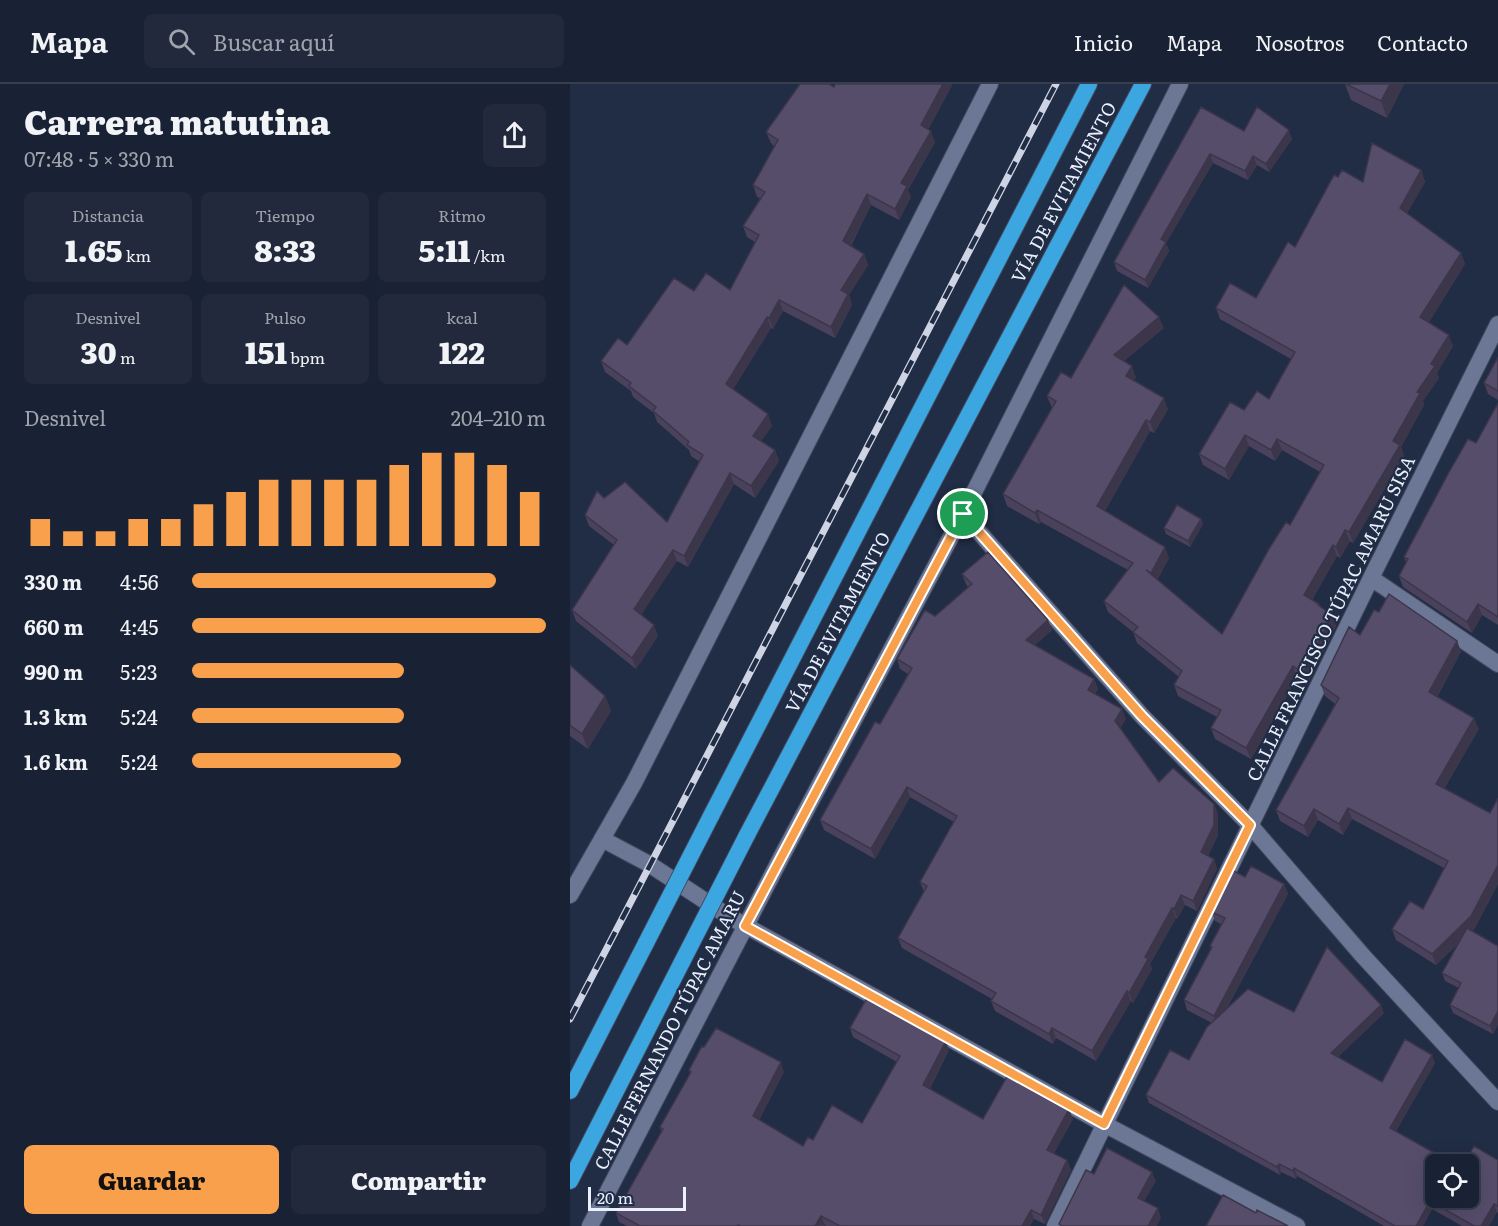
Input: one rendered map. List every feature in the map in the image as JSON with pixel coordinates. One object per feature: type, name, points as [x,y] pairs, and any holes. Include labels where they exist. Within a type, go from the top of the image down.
[{"type":"highway","name":"VÍA DE EVITAMIENTO","points":[[570,1091],[1089,84]]},
{"type":"highway","name":"VÍA DE EVITAMIENTO","points":[[570,1181],[747,835],[1143,84]]},
{"type":"street","points":[[570,895],[634,783],[990,84]]},
{"type":"street","name":"CALLE FERNANDO TÚPAC AMARU","points":[[590,1226],[745,926],[963,514],[1180,84]]},
{"type":"street","name":"CALLE FRANCISCO TÚPAC AMARU SISA","points":[[1055,1226],[1371,578],[1498,324]]},
{"type":"street","points":[[963,514],[1142,716],[1250,825],[1363,956],[1498,1102]]},
{"type":"street","points":[[1371,578],[1498,664]]},
{"type":"street","points":[[602,839],[649,864],[745,926],[1104,1124],[1298,1226]]},
{"type":"building","points":[[800,84],[829,84],[834,87],[835,84],[943,84],[921,125],[931,131],[901,183],[907,186],[895,209],[867,194],[843,241],[864,254],[841,290],[848,294],[831,327],[779,300],[726,384],[768,414],[753,436],[775,450],[751,486],[730,473],[684,556],[673,550],[634,609],[654,625],[632,658],[572,610],[617,540],[585,515],[597,491],[604,498],[625,482],[667,522],[703,455],[687,445],[689,442],[653,411],[656,407],[629,386],[631,383],[601,361],[618,338],[627,345],[674,278],[694,291],[706,273],[730,290],[759,235],[743,226],[765,192],[753,185],[778,140],[766,132]]},
{"type":"building","points":[[1346,84],[1390,84],[1381,101]]},
{"type":"building","points":[[1201,107],[1244,131],[1257,107],[1289,130],[1266,164],[1253,156],[1245,171],[1210,154],[1161,239],[1166,242],[1145,280],[1114,262]]},
{"type":"building","points":[[1372,143],[1421,170],[1400,208],[1461,253],[1420,317],[1449,335],[1431,364],[1435,366],[1417,392],[1420,393],[1393,441],[1400,445],[1349,532],[1345,530],[1336,547],[1333,545],[1304,595],[1332,615],[1303,673],[1293,666],[1246,748],[1211,728],[1221,710],[1174,685],[1182,671],[1133,632],[1138,627],[1104,601],[1133,563],[1037,510],[1035,513],[1003,494],[1056,401],[1047,396],[1061,372],[1071,378],[1124,285],[1159,317],[1114,355],[1132,366],[1126,376],[1164,398],[1150,422],[1146,420],[1097,506],[1165,547],[1151,573],[1146,570],[1222,634],[1269,549],[1286,522],[1290,525],[1324,465],[1277,439],[1271,450],[1245,435],[1225,469],[1199,454],[1230,402],[1244,410],[1257,391],[1269,399],[1295,352],[1216,308],[1230,283],[1256,298],[1288,242],[1295,247],[1334,175],[1338,177],[1342,170],[1363,182]]},
{"type":"building","points":[[1498,357],[1498,391],[1484,383]]},
{"type":"building","points":[[1498,403],[1498,617],[1478,604],[1467,622],[1399,576],[1408,559],[1404,557],[1468,439],[1476,443]]},
{"type":"building","points":[[1177,505],[1201,519],[1188,541],[1164,528]]},
{"type":"building","points":[[988,552],[1048,620],[1026,640],[1094,679],[1088,690],[1122,709],[1115,721],[1159,782],[1173,768],[1214,804],[1214,825],[1201,852],[1214,859],[1193,901],[1181,895],[1174,909],[1172,908],[1145,957],[1148,959],[1129,993],[1127,991],[1092,1051],[1052,1028],[1049,1034],[991,1001],[996,993],[898,938],[927,886],[920,882],[957,816],[907,787],[871,849],[820,820],[875,722],[880,724],[912,668],[897,659],[925,610],[935,616],[972,584],[962,574]]},
{"type":"building","points":[[1389,594],[1457,641],[1429,692],[1474,718],[1436,784],[1490,813],[1498,798],[1498,865],[1471,916],[1432,954],[1392,929],[1410,901],[1423,909],[1448,861],[1348,808],[1339,824],[1314,809],[1304,826],[1276,810],[1339,698],[1321,685],[1349,627],[1360,635],[1374,610],[1379,612]]},
{"type":"building","points":[[570,665],[605,696],[582,734],[570,725]]},
{"type":"building","points":[[1251,866],[1284,884],[1214,1016],[1184,1000],[1225,918],[1212,912],[1232,870],[1245,877]]},
{"type":"building","points":[[1467,928],[1498,946],[1498,1011],[1490,1026],[1450,1005],[1461,983],[1442,973]]},
{"type":"building","points":[[1327,947],[1381,1005],[1331,1053],[1382,1082],[1405,1039],[1432,1055],[1390,1128],[1436,1154],[1425,1154],[1426,1208],[1416,1226],[1395,1226],[1294,1168],[1293,1171],[1279,1164],[1277,1167],[1146,1095],[1170,1050],[1189,1060],[1207,1027],[1248,989],[1294,1012]]},
{"type":"building","points":[[867,998],[946,1041],[923,1085],[983,1119],[1008,1075],[1069,1109],[1047,1150],[1067,1160],[1041,1215],[1031,1210],[1022,1226],[840,1226],[821,1216],[815,1226],[640,1226],[616,1213],[663,1129],[660,1127],[691,1072],[689,1070],[702,1046],[704,1047],[716,1028],[781,1062],[753,1116],[803,1146],[808,1137],[813,1140],[832,1105],[862,1123],[900,1056],[850,1028]]},
{"type":"building","points":[[1474,1146],[1498,1160],[1498,1206],[1494,1204],[1481,1226],[1474,1226],[1442,1208],[1479,1208],[1479,1154],[1470,1154]]},
{"type":"building","points":[[1107,1148],[1152,1172],[1138,1198],[1158,1208],[1148,1226],[1062,1226],[1059,1224],[1086,1170],[1094,1174]]},
{"type":"building","points":[[1223,1195],[1256,1213],[1257,1210],[1288,1226],[1206,1226]]},
{"type":"railway","points":[[570,1019],[1056,84]]},
{"type":"route","points":[[963,514],[1142,716],[1250,825],[1104,1124],[745,926],[963,514]]}]
